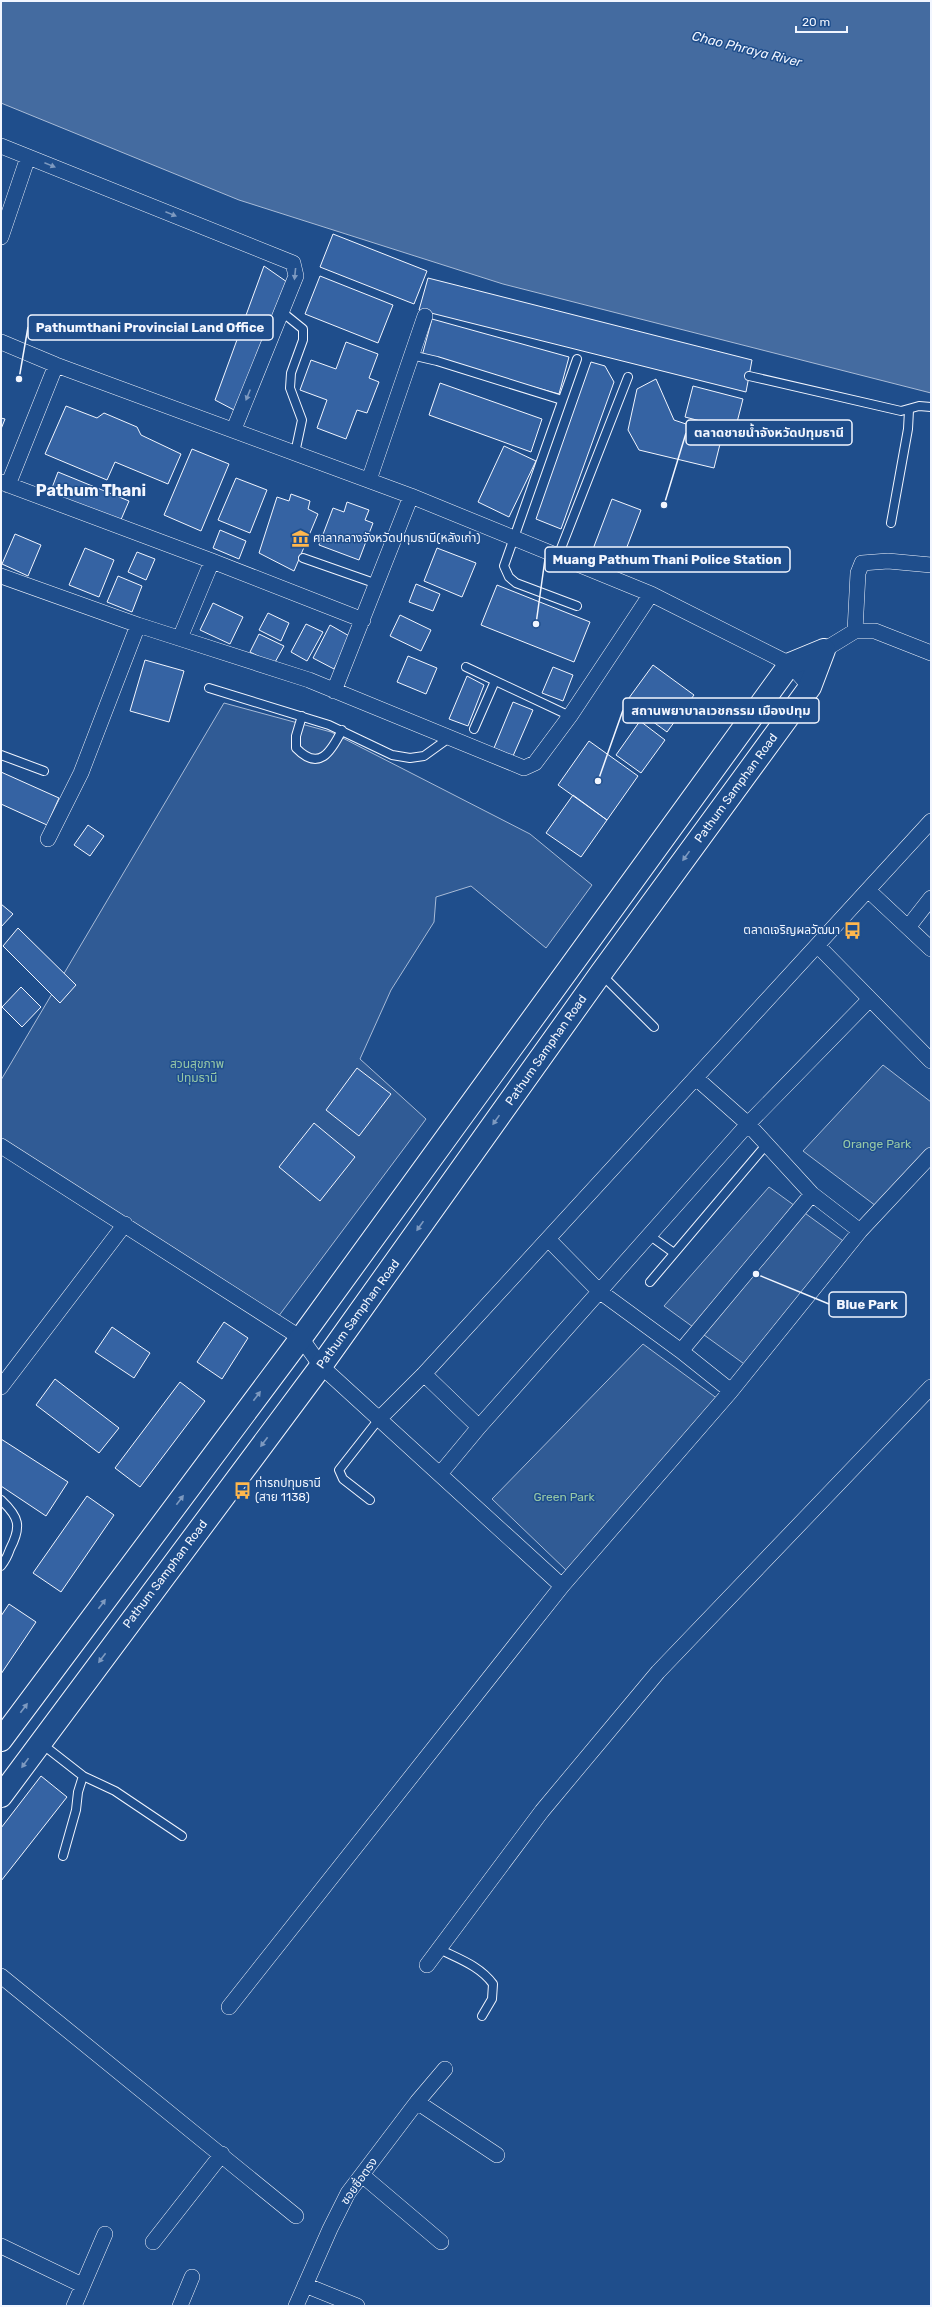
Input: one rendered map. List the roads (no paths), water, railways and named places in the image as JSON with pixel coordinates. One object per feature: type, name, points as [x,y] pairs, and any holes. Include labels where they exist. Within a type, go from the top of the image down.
[{"type":"street","points":[[1,146],[293,263],[296,276],[234,429]]},
{"type":"street","points":[[1,237],[28,157]]},
{"type":"street","points":[[369,480],[425,316]]},
{"type":"street","points":[[1,342],[56,365],[234,429],[412,496],[651,594],[790,664],[810,687]]},
{"type":"street","points":[[56,365],[4,483],[212,561],[363,620]]},
{"type":"street","points":[[334,690],[412,496]]},
{"type":"street","points":[[180,638],[212,561]]},
{"type":"street","points":[[855,630],[858,573],[862,563],[888,561],[931,565]]},
{"type":"street","points":[[1,576],[138,625],[309,680],[518,767],[528,767],[535,763],[570,716],[651,594]]},
{"type":"street","points":[[48,838],[81,773],[138,625]]},
{"type":"street","points":[[1,1740],[301,1338],[790,664],[824,650],[855,630],[875,631],[931,653]]},
{"type":"street","name":"Pathum Samphan Road","points":[[1,1796],[321,1366],[600,973],[810,687],[824,650]]},
{"type":"street","points":[[380,1419],[424,1374],[931,821]]},
{"type":"street","points":[[868,891],[909,926],[931,949]]},
{"type":"street","points":[[909,926],[931,898]]},
{"type":"street","points":[[818,946],[931,1061]]},
{"type":"street","points":[[440,1474],[479,1427],[748,1124],[870,998]]},
{"type":"street","points":[[696,1078],[748,1124],[812,1194],[860,1231]]},
{"type":"street","points":[[1,1146],[301,1338],[321,1366],[562,1586]]},
{"type":"street","points":[[229,2007],[562,1586],[731,1391],[860,1231],[931,1155]]},
{"type":"street","points":[[681,1351],[812,1194]]},
{"type":"street","points":[[1,1387],[125,1224]]},
{"type":"street","points":[[548,1239],[599,1291],[681,1351],[731,1391]]},
{"type":"street","points":[[424,1374],[479,1427]]},
{"type":"street","points":[[427,1965],[542,1811],[658,1672],[931,1387]]},
{"type":"street","points":[[1,1976],[222,2154],[296,2216]]},
{"type":"street","name":"ซอยซื่อตรง","points":[[296,2306],[348,2193],[445,2069]]},
{"type":"street","points":[[418,2102],[497,2155]]},
{"type":"street","points":[[153,2242],[222,2154]]},
{"type":"street","points":[[362,2175],[441,2242]]},
{"type":"street","points":[[74,2306],[82,2285],[106,2234]]},
{"type":"street","points":[[1,2246],[82,2285]]},
{"type":"street","points":[[180,2306],[192,2277]]},
{"type":"street","points":[[305,2285],[356,2306]]},
{"type":"lane","points":[[282,312],[303,329],[302,340],[291,373],[290,388],[302,420],[295,453]]},
{"type":"lane","points":[[411,355],[437,361],[562,400]]},
{"type":"lane","points":[[577,359],[504,566],[509,577],[516,582],[577,606]]},
{"type":"lane","points":[[750,376],[901,411],[919,406],[931,407]]},
{"type":"lane","points":[[558,556],[628,377]]},
{"type":"lane","points":[[892,523],[908,429],[909,410]]},
{"type":"lane","points":[[303,558],[377,584]]},
{"type":"lane","points":[[466,667],[570,716]]},
{"type":"lane","points":[[474,729],[495,681]]},
{"type":"lane","points":[[209,688],[302,716],[342,730],[392,755],[410,758],[424,756],[449,738]]},
{"type":"lane","points":[[302,716],[296,736],[296,748],[303,755],[312,759],[322,757],[332,750],[342,730]]},
{"type":"lane","points":[[1,755],[44,771]]},
{"type":"lane","points":[[600,973],[654,1027]]},
{"type":"lane","points":[[650,1282],[766,1145]]},
{"type":"lane","points":[[648,1235],[674,1253]]},
{"type":"lane","points":[[370,1500],[343,1479],[339,1470],[380,1419]]},
{"type":"lane","points":[[1,1500],[13,1512],[18,1524],[16,1538],[1,1566]]},
{"type":"lane","points":[[40,1742],[83,1776],[115,1791],[182,1836]]},
{"type":"lane","points":[[63,1856],[76,1810],[78,1792],[83,1776]]},
{"type":"lane","points":[[439,1949],[476,1967],[486,1974],[494,1984],[492,1999],[482,2016]]},
{"type":"water","name":"Chao Phraya River","points":[[1,1],[931,1],[931,393],[503,284],[239,200],[1,103]]},
{"type":"place","name":"Pathumthani Provincial Land Office","points":[[19,379]]},
{"type":"place","name":"ตลาดชายน้ำจังหวัดปทุมธานี","points":[[664,505]]},
{"type":"place","name":"ศาลากลางจังหวัดปทุมธานี(หลังเก่า)","points":[[300,538]]},
{"type":"place","name":"Muang Pathum Thani Police Station","points":[[536,624]]},
{"type":"place","name":"สถานพยาบาลเวชกรรม เมืองปทุม","points":[[598,781]]},
{"type":"place","name":"ตลาดเจริญผลวัฒนา","points":[[853,930]]},
{"type":"place","name":"Blue Park","points":[[756,1274]]},
{"type":"place","name":"ท่ารถปทุมธานี (สาย 1138)","points":[[242,1490]]},
{"type":"district","name":"Pathum Thani","points":[[91,490]]},
{"type":"park label","name":"สวนสุขภาพ ปทุมธานี","points":[[197,1071]]},
{"type":"park label","name":"Orange Park","points":[[877,1144]]},
{"type":"park label","name":"Green Park","points":[[564,1497]]}]
